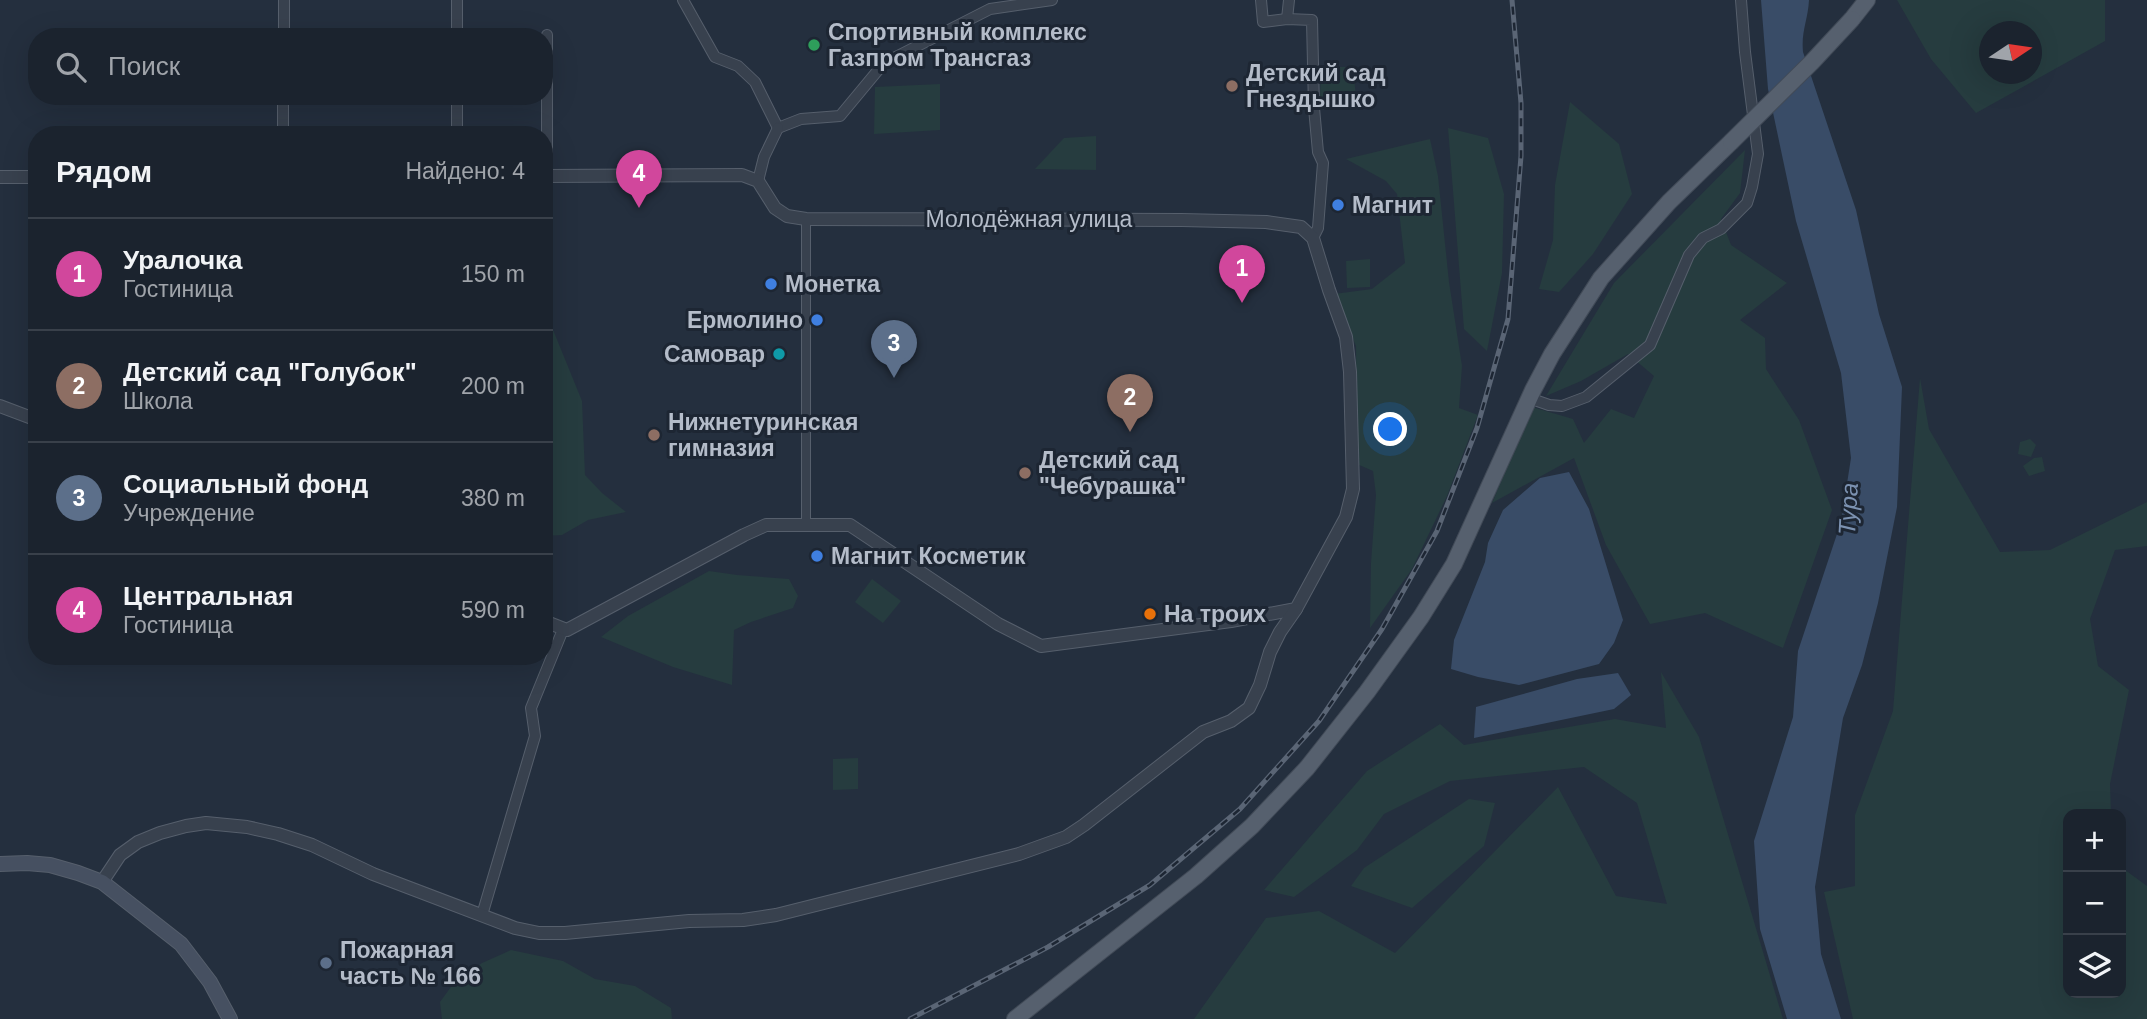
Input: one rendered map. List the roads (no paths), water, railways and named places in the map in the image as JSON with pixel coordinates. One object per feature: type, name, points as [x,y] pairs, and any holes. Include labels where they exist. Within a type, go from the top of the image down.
[{"type":"main road","points":[[1015,1019],[1196,876],[1252,827],[1307,768],[1367,692],[1421,617],[1454,564],[1529,398],[1552,354],[1601,278],[1669,202],[1812,62],[1867,0]]},
{"type":"main road","points":[[0,864],[50,865],[102,883],[181,944],[210,982],[230,1019]]},
{"type":"street","points":[[284,0],[284,28]]},
{"type":"street","points":[[457,0],[457,28]]},
{"type":"street","points":[[683,0],[715,57],[738,66],[755,82],[778,128]]},
{"type":"street","points":[[553,176],[742,175],[758,181],[764,157],[778,128],[801,120],[841,116],[884,63],[990,9],[1052,0]]},
{"type":"street","points":[[102,883],[120,855],[138,842],[186,825],[215,824],[247,827],[301,841],[373,874],[516,928],[539,933],[689,921],[743,920],[776,915],[939,876],[1066,837],[1203,732],[1231,721],[1249,708],[1280,632],[1296,609],[1346,517],[1353,489],[1350,372],[1346,337],[1313,238],[1318,228],[1323,163],[1318,152],[1314,108],[1312,20],[1264,22],[1261,0]]},
{"type":"street","points":[[1287,19],[1290,0]]},
{"type":"street","points":[[1529,398],[1562,406],[1586,397],[1650,345],[1689,255],[1703,238],[1721,229],[1747,203],[1758,154],[1741,0]]},
{"type":"street","points":[[283,105],[283,126]]},
{"type":"street","points":[[457,105],[457,126]]},
{"type":"street","points":[[546,126],[547,105]]},
{"type":"street","points":[[0,177],[28,177]]},
{"type":"street","name":"Молодёжная улица","points":[[758,181],[775,208],[787,216],[806,219],[1182,219],[1266,222],[1301,227],[1313,238]]},
{"type":"street","points":[[806,219],[806,526]]},
{"type":"street","points":[[0,406],[28,417]]},
{"type":"street","points":[[553,654],[562,632],[766,525],[850,525],[998,624],[1041,646],[1231,621],[1296,609]]},
{"type":"street","points":[[553,624],[567,629]]},
{"type":"street","points":[[482,915],[535,736],[531,708],[549,665]]},
{"type":"water","name":"Тура","points":[[1761,0],[1809,0],[1803,52],[1856,210],[1879,314],[1902,387],[1897,507],[1878,603],[1862,665],[1843,718],[1815,887],[1821,954],[1841,1019],[1787,1019],[1760,929],[1754,841],[1793,717],[1798,651],[1841,522],[1851,458],[1841,373],[1796,221],[1768,89]]},
{"type":"water","points":[[1569,472],[1589,509],[1623,620],[1614,643],[1599,664],[1519,685],[1451,669],[1454,640],[1485,562],[1488,543],[1503,510],[1540,478]]},
{"type":"water","points":[[1618,673],[1631,695],[1614,709],[1474,738],[1476,707],[1577,679]]},
{"type":"railway","points":[[910,1019],[1048,947],[1150,885],[1240,809],[1319,721],[1382,629],[1437,531],[1477,428],[1508,319],[1521,156],[1521,103],[1512,0]]},
{"type":"place","name":"Спортивный комплекс Газпром Трансгаз","points":[[814,45]]},
{"type":"place","name":"Детский сад Гнездышко","points":[[1232,86]]},
{"type":"place","name":"Магнит","points":[[1338,205]]},
{"type":"place","name":"Центральная","points":[[639,208]]},
{"type":"place","name":"Монетка","points":[[771,284]]},
{"type":"place","name":"Уралочка","points":[[1242,303]]},
{"type":"place","name":"Ермолино","points":[[817,320]]},
{"type":"place","name":"Самовар","points":[[779,354]]},
{"type":"place","name":"Социальный фонд","points":[[894,378]]},
{"type":"place","name":"Детский сад \"Голубок\"","points":[[1130,432]]},
{"type":"place","name":"Нижнетуринская гимназия","points":[[654,435]]},
{"type":"place","name":"Детский сад \"Чебурашка\"","points":[[1025,473]]},
{"type":"place","name":"Магнит Косметик","points":[[817,556]]},
{"type":"place","name":"На троих","points":[[1150,614]]},
{"type":"place","name":"Пожарная часть № 166","points":[[326,963]]}]
